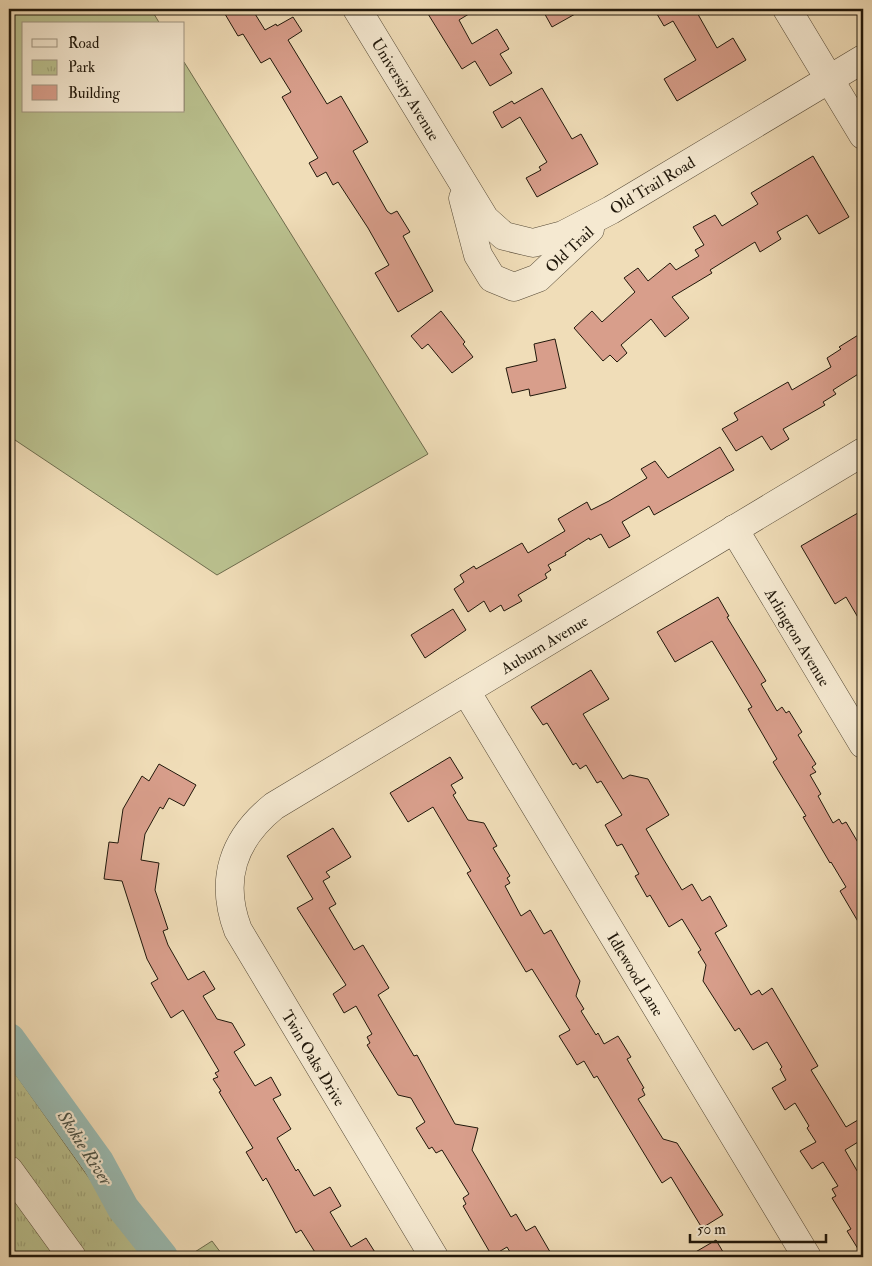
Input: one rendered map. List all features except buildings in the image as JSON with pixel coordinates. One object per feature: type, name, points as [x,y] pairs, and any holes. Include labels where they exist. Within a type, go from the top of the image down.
[{"type":"street","name":"University Avenue","points":[[357,9],[455,170]]},
{"type":"street","points":[[787,9],[863,135]]},
{"type":"street","name":"Old Trail Road","points":[[455,170],[484,219],[504,236],[533,244],[563,235],[611,210],[863,59]]},
{"type":"street","name":"Old Trail","points":[[455,170],[478,255],[492,278],[514,287],[538,278],[611,210]]},
{"type":"street","name":"Auburn Avenue","points":[[238,849],[247,832],[274,806],[863,452]]},
{"type":"street","name":"Arlington Avenue","points":[[734,529],[863,744]]},
{"type":"street","name":"Idlewood Lane","points":[[466,691],[807,1257]]},
{"type":"street","name":"Twin Oaks Drive","points":[[238,849],[232,862],[229,878],[232,914],[238,930],[434,1257]]},
{"type":"street","points":[[9,1170],[72,1257]]},
{"type":"green space","points":[[9,9],[151,9],[159,22],[22,22],[22,112],[185,112],[185,64],[428,454],[217,575],[9,436]]},
{"type":"green space","points":[[9,1065],[145,1257],[9,1257]]},
{"type":"green space","points":[[212,1241],[224,1257],[187,1257]]},
{"type":"waterway","name":"Skokie River","points":[[9,1039],[98,1162],[123,1208],[162,1257]]}]
